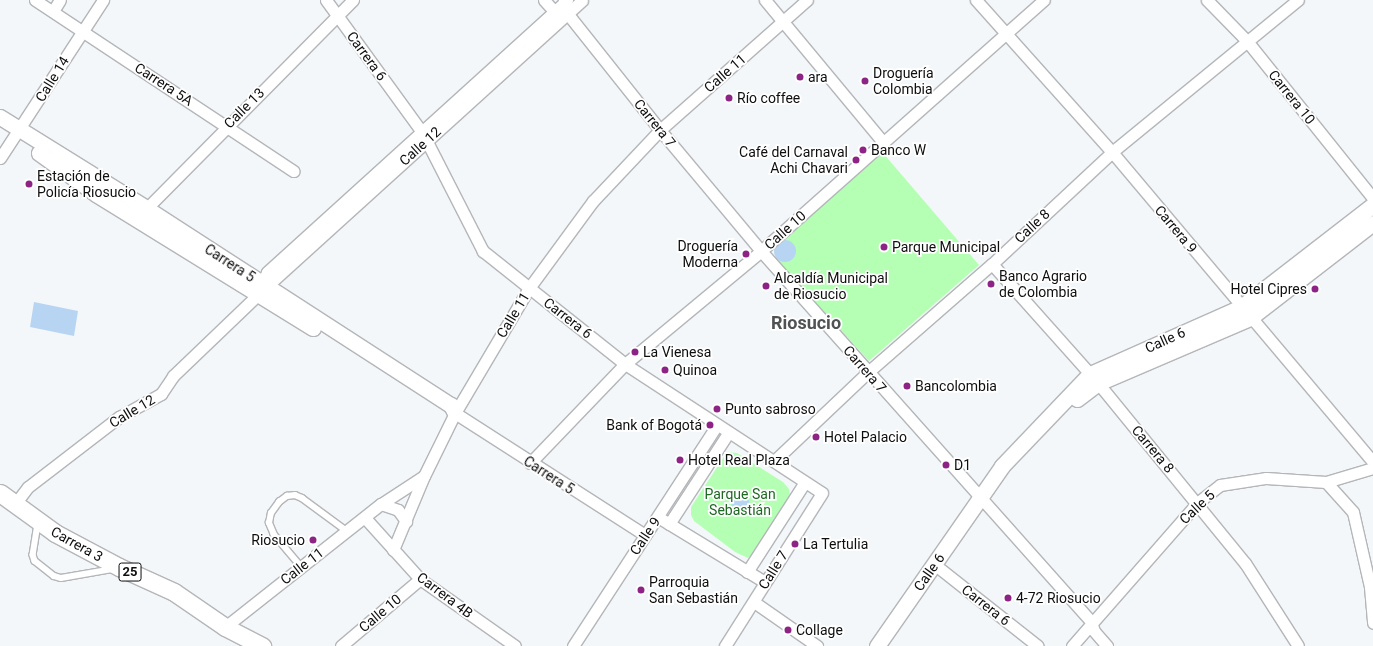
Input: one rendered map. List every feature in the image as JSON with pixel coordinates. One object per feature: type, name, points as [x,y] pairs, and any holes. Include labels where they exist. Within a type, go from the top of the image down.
[{"type":"main road","name":"Carrera 3","points":[[0,493],[55,533],[119,568],[174,592],[225,627],[262,646]]},
{"type":"street","name":"Carrera 5A","points":[[35,0],[83,30],[293,171]]},
{"type":"street","points":[[53,11],[60,0]]},
{"type":"street","name":"Calle 14","points":[[0,158],[18,133],[103,0]]},
{"type":"street","name":"Carrera 6","points":[[326,0],[424,136],[483,251],[625,364],[728,433],[822,493]]},
{"type":"street","name":"Calle 13","points":[[142,213],[226,125],[353,0]]},
{"type":"street","points":[[544,0],[554,11],[567,13]]},
{"type":"street","name":"Calle 12","points":[[15,504],[28,487],[119,417],[161,394],[173,376],[262,288],[424,136],[565,0]]},
{"type":"street","name":"Carrera 7","points":[[565,0],[567,13],[660,130],[761,251],[1091,622],[1094,631],[1107,646]]},
{"type":"street","name":"Calle 12","points":[[424,136],[582,0]]},
{"type":"street","points":[[765,0],[883,142]]},
{"type":"street","name":"Calle 11","points":[[225,627],[347,531],[366,519],[381,504],[424,476],[455,413],[530,288],[593,201],[660,130],[807,0]]},
{"type":"street","name":"Carrera 9","points":[[976,0],[1006,36],[1112,152],[1245,313],[1373,462]]},
{"type":"street","name":"Calle 10","points":[[530,463],[625,364],[761,251],[883,142],[1006,36],[1044,0]]},
{"type":"street","name":"Carrera 10","points":[[1207,0],[1247,41],[1373,198]]},
{"type":"street","name":"Calle 8","points":[[774,461],[868,372],[992,264],[1112,152],[1298,0]]},
{"type":"street","name":"Carrera 5","points":[[0,117],[18,133],[96,194],[142,213],[193,255],[262,288]]},
{"type":"street","name":"Carrera 5","points":[[0,126],[18,133],[262,288],[447,412],[455,413],[530,463],[645,535]]},
{"type":"street","name":"Calle 6","points":[[1245,313],[1373,205]]},
{"type":"street","name":"Calle 6","points":[[877,646],[981,499],[1088,388],[1094,378],[1245,313],[1373,223]]},
{"type":"street","name":"Carrera 8","points":[[992,264],[1094,378],[1197,503],[1245,563],[1298,646]]},
{"type":"street","name":"Calle 9","points":[[573,646],[645,535],[658,518],[717,425]]},
{"type":"street","name":"Calle 9","points":[[669,524],[728,433]]},
{"type":"street","name":"Calle 5","points":[[1072,646],[1091,622],[1197,503],[1220,485],[1266,478],[1326,482],[1373,468]]},
{"type":"street","points":[[393,550],[424,476]]},
{"type":"street","name":"Calle 7","points":[[748,572],[804,482]]},
{"type":"street","points":[[1326,482],[1353,512],[1370,587],[1373,623]]},
{"type":"street","name":"Calle 7","points":[[725,646],[822,493]]},
{"type":"street","points":[[381,504],[398,510],[406,520]]},
{"type":"street","points":[[658,518],[765,582]]},
{"type":"street","name":"Carrera 4B","points":[[366,519],[420,579],[515,646]]},
{"type":"street","name":"Carrera 6","points":[[934,564],[1038,646]]},
{"type":"street","name":"Calle 10","points":[[341,646],[420,579]]},
{"type":"street","points":[[754,602],[817,646]]},
{"type":"lane","points":[[96,194],[132,223],[171,248],[193,255]]},
{"type":"lane","points":[[301,567],[274,535],[269,523],[271,513],[279,502],[287,496],[295,495],[302,498],[347,531]]},
{"type":"lane","points":[[39,522],[33,556],[36,561],[54,576],[61,578],[119,568]]},
{"type":"green space","points":[[883,153],[979,265],[869,361],[777,260],[774,252],[783,235]]},
{"type":"green space","name":"Parque San Sebastián","points":[[727,452],[737,453],[783,482],[789,489],[790,498],[758,552],[748,558],[735,552],[694,521],[691,515],[691,507]]},
{"type":"water","points":[[785,240],[793,243],[796,251],[793,259],[785,262],[777,259],[774,251],[777,243]]},
{"type":"water","points":[[34,302],[78,311],[74,336],[30,327]]},
{"type":"water","points":[[736,493],[744,493],[749,498],[747,509],[744,511],[736,511],[731,506],[731,498]]},
{"type":"place","name":"ara","points":[[800,77]]},
{"type":"place","name":"Droguería Colombia","points":[[865,81]]},
{"type":"place","name":"Río coffee","points":[[729,98]]},
{"type":"place","name":"Banco W","points":[[863,150]]},
{"type":"place","name":"Café del Carnaval Achi Chavari","points":[[856,160]]},
{"type":"place","name":"Estación de Policía Riosucio","points":[[29,184]]},
{"type":"place","name":"Parque Municipal","points":[[884,247]]},
{"type":"place","name":"Droguería Moderna","points":[[746,254]]},
{"type":"place","name":"Banco Agrario de Colombia","points":[[991,284]]},
{"type":"place","name":"Alcaldía Municipal de Riosucio","points":[[766,286]]},
{"type":"place","name":"Hotel Cipres","points":[[1315,289]]},
{"type":"place","name":"La Vienesa","points":[[635,352]]},
{"type":"place","name":"Quinoa","points":[[665,370]]},
{"type":"place","name":"Bancolombia","points":[[907,386]]},
{"type":"place","name":"Punto sabroso","points":[[717,409]]},
{"type":"place","name":"Bank of Bogotá","points":[[710,425]]},
{"type":"place","name":"Hotel Palacio","points":[[816,437]]},
{"type":"place","name":"Hotel Real Plaza","points":[[680,460]]},
{"type":"place","name":"D1","points":[[946,465]]},
{"type":"place","name":"Riosucio","points":[[313,540]]},
{"type":"place","name":"La Tertulia","points":[[795,544]]},
{"type":"place","name":"Parroquia San Sebastián","points":[[641,590]]},
{"type":"place","name":"4-72 Riosucio","points":[[1008,598]]},
{"type":"place","name":"Collage","points":[[788,630]]},
{"type":"district","name":"Riosucio","points":[[806,323]]}]
